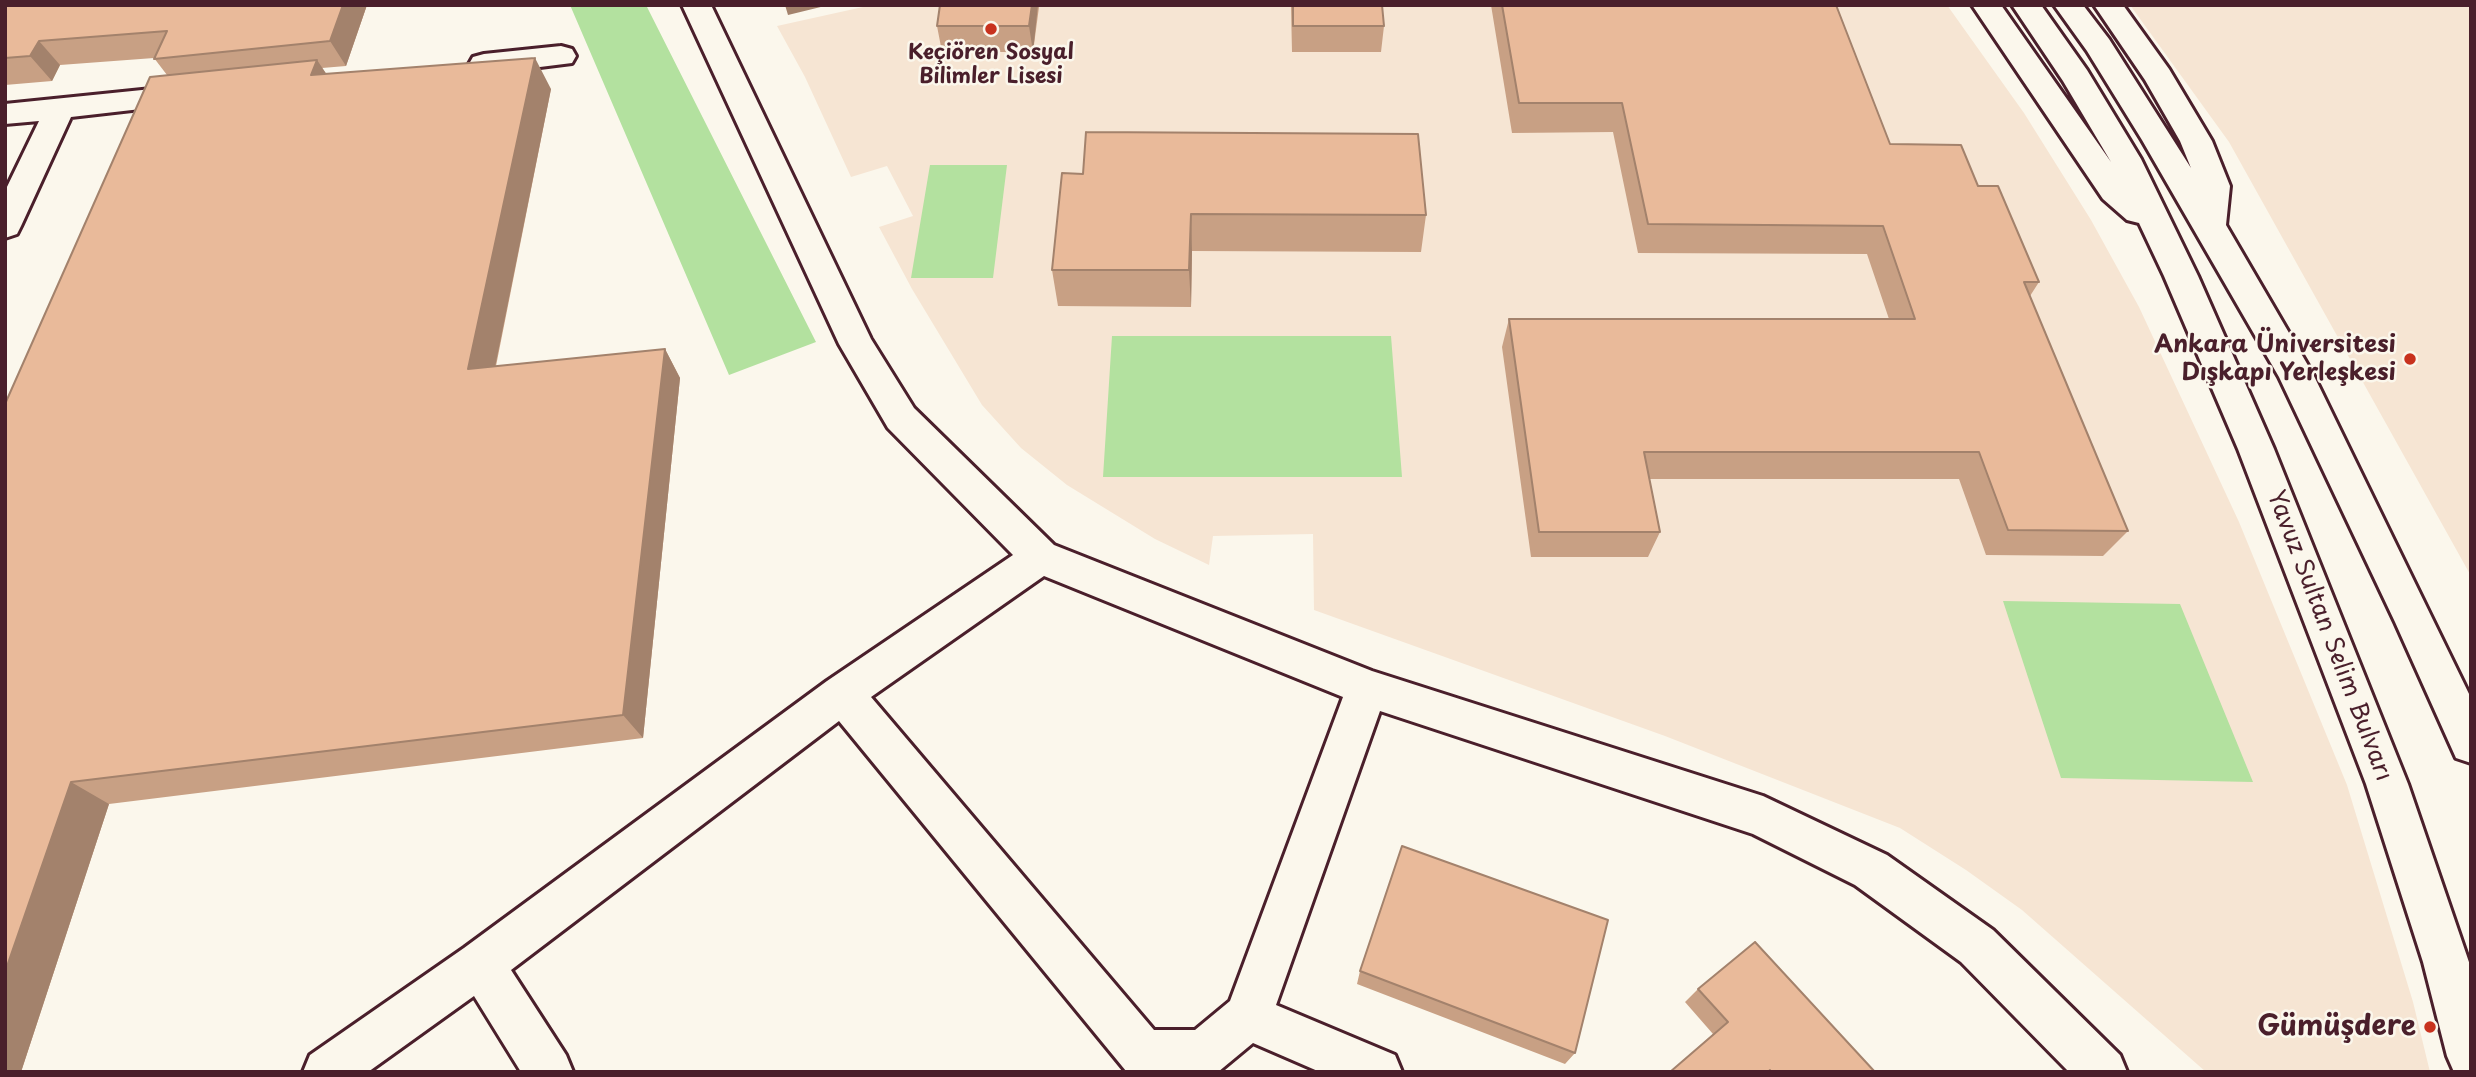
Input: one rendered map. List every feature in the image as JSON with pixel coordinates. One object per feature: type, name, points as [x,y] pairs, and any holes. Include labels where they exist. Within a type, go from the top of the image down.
[{"type":"street","points":[[696,5],[856,344],[901,418],[1040,557],[1367,688],[1763,817],[1871,870],[1977,946],[2100,1071]]},
{"type":"street","points":[[1986,5],[2114,191],[2157,227]]},
{"type":"street","name":"Yavuz Sultan Selim Bulvarı","points":[[2026,5],[2076,77],[2125,159],[2181,276],[2256,449],[2360,712],[2417,870],[2446,962],[2471,1056]]},
{"type":"street","points":[[2068,5],[2124,85],[2211,227],[2294,374],[2415,621],[2471,744]]},
{"type":"street","points":[[2108,5],[2158,76],[2196,141],[2214,186],[2211,227]]},
{"type":"street","points":[[453,67],[561,56]]},
{"type":"street","points":[[5,114],[222,92]]},
{"type":"street","points":[[5,226],[60,109]]},
{"type":"street","points":[[327,1072],[480,964],[842,694],[1040,557]]},
{"type":"street","points":[[842,694],[1143,1054],[1203,1054],[1248,1017],[1367,688]]},
{"type":"street","points":[[480,964],[549,1072]]},
{"type":"street","points":[[1248,1017],[1378,1072]]},
{"type":"shaded area","points":[[872,5],[1947,5],[2024,113],[2091,220],[2139,307],[2239,522],[2347,785],[2413,1002],[2430,1072],[2206,1072],[2022,910],[1900,828],[1665,736],[1314,610],[1313,534],[1213,536],[1209,565],[1155,539],[1067,485],[1021,448],[982,405],[912,289],[879,227],[913,216],[887,166],[851,177],[805,77],[777,26]]},
{"type":"shaded area","name":"Ankara Üniversitesi Dışkapı Yerleşkesi","points":[[2130,5],[2471,5],[2471,576],[2229,142]]},
{"type":"green space","points":[[570,5],[646,5],[816,342],[729,375]]},
{"type":"green space","points":[[930,165],[1007,165],[993,278],[911,278]]},
{"type":"green space","points":[[1112,336],[1391,336],[1402,477],[1103,477]]},
{"type":"green space","points":[[2003,601],[2180,604],[2253,782],[2061,778]]},
{"type":"building","points":[[5,5],[343,5],[330,41],[154,59],[167,31],[39,41],[30,56],[5,58]]},
{"type":"building","points":[[940,5],[1032,5],[1029,26],[937,26]]},
{"type":"building","points":[[1293,5],[1382,5],[1384,26],[1293,26]]},
{"type":"building","points":[[1502,5],[1836,5],[1890,144],[1961,145],[1978,186],[1998,186],[2039,282],[2024,282],[2128,531],[2008,530],[1979,452],[1644,452],[1660,532],[1539,532],[1509,319],[1915,319],[1883,226],[1648,224],[1622,103],[1519,103]]},
{"type":"building","points":[[535,58],[468,369],[665,349],[623,715],[71,782],[5,972],[5,404],[150,77],[317,60],[311,75]]},
{"type":"building","points":[[1086,132],[1418,134],[1426,215],[1191,214],[1189,270],[1052,270],[1062,173],[1083,174]]},
{"type":"building","points":[[1402,846],[1608,920],[1575,1053],[1360,971]]},
{"type":"building","points":[[1755,942],[1875,1072],[1670,1072],[1728,1022],[1698,989]]},
{"type":"place","name":"Keçiören Sosyal Bilimler Lisesi","points":[[991,29]]},
{"type":"place","name":"Ankara Üniversitesi Dışkapı Yerleşkesi","points":[[2410,359]]},
{"type":"place","name":"Gümüşdere","points":[[2430,1027]]}]
